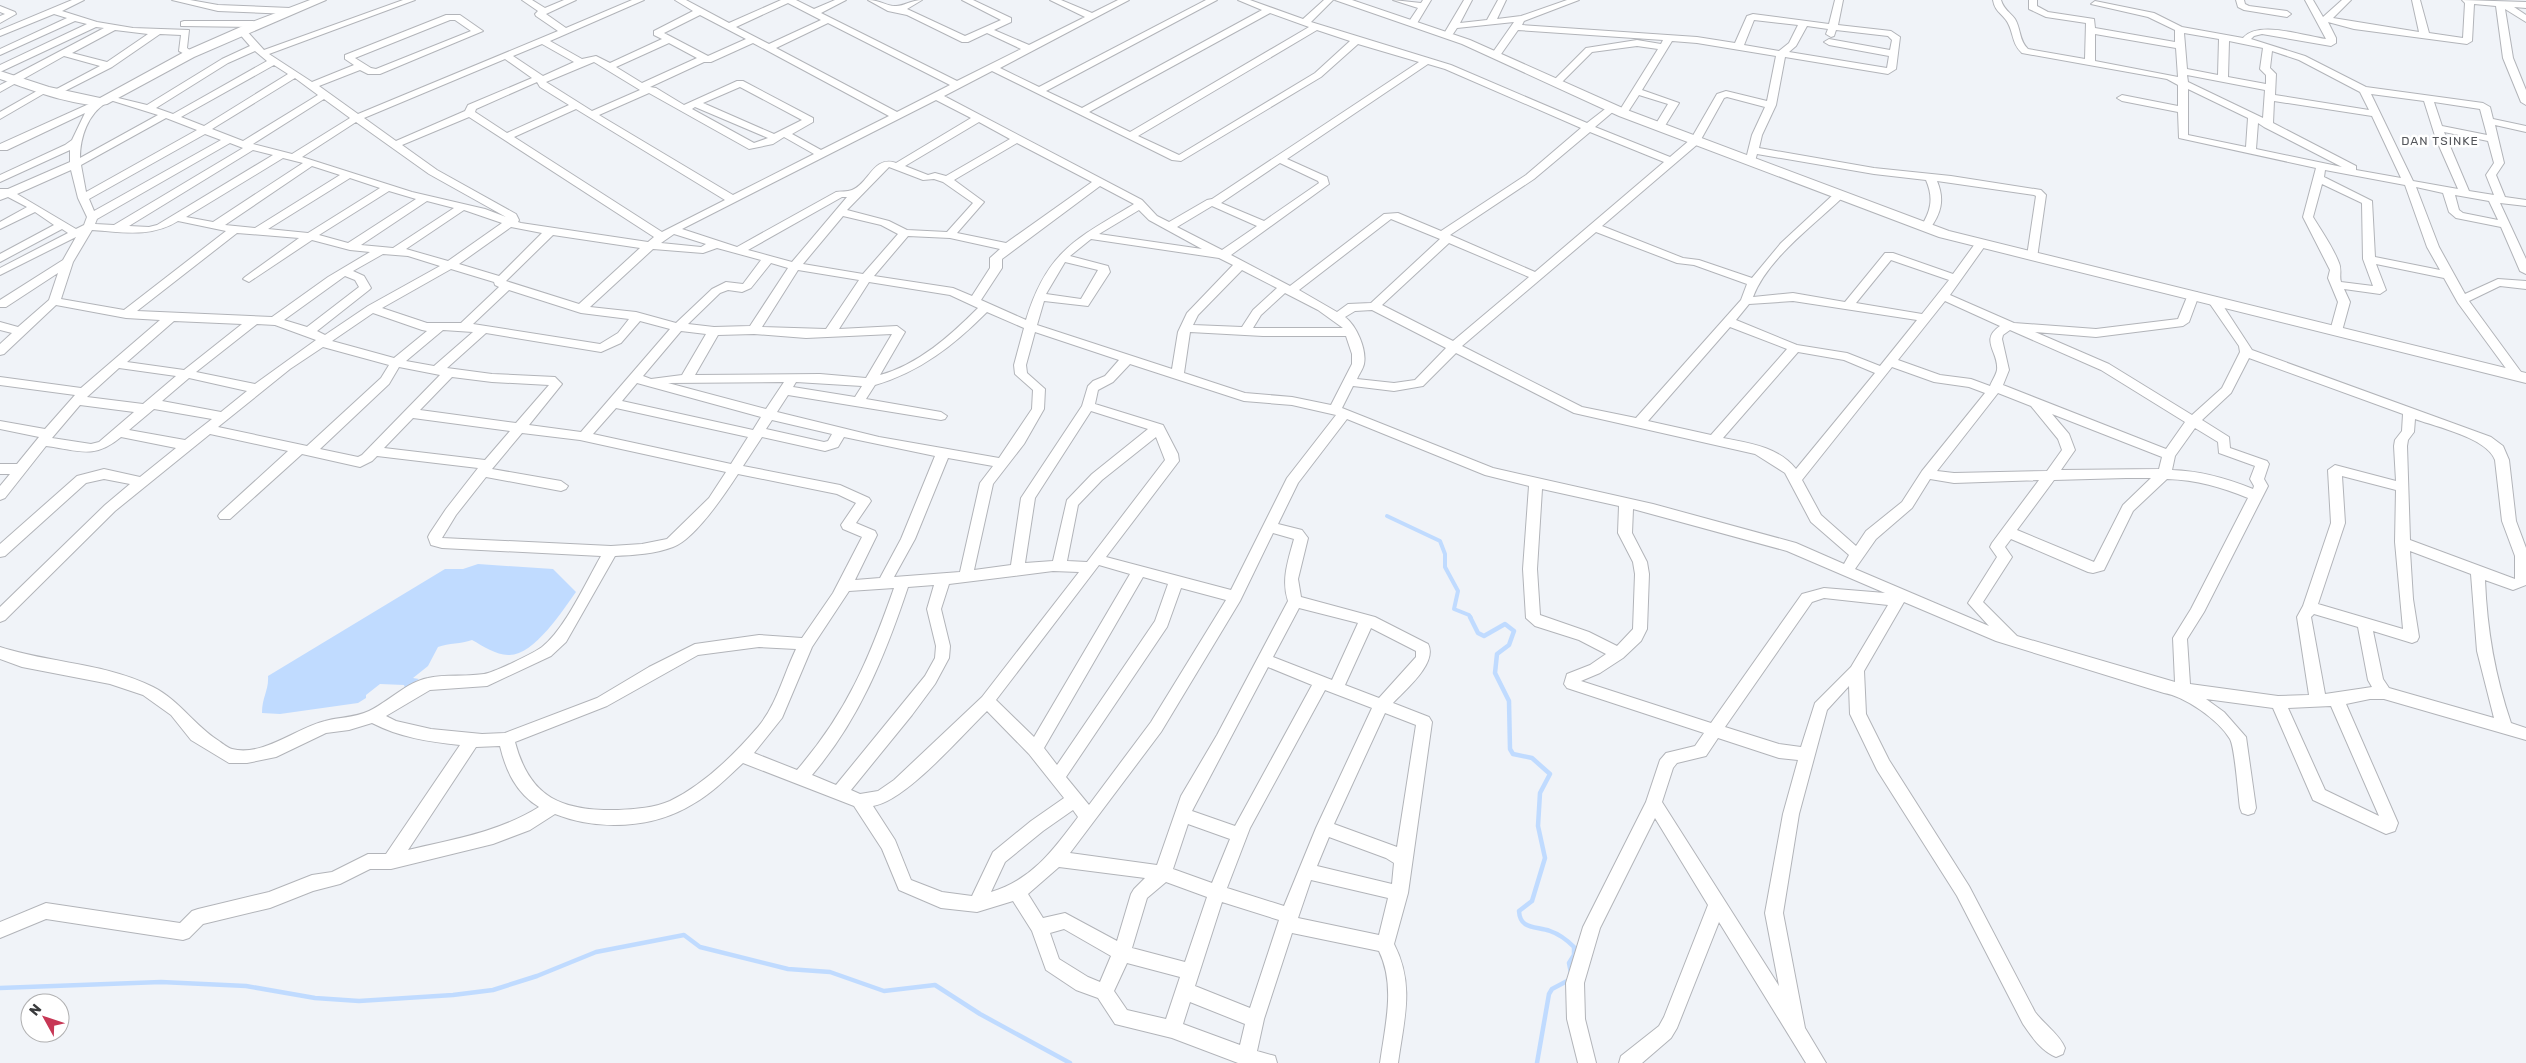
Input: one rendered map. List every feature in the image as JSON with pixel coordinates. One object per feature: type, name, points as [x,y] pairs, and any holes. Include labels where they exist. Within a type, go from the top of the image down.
[{"type":"street","points":[[0,33],[80,0]]},
{"type":"street","points":[[176,0],[203,7],[290,12]]},
{"type":"street","points":[[172,32],[213,0]]},
{"type":"street","points":[[0,147],[3,148],[104,101],[190,54],[256,24],[316,0]]},
{"type":"street","points":[[148,108],[225,61],[411,0]]},
{"type":"street","points":[[526,0],[544,11]]},
{"type":"street","points":[[565,31],[539,16],[544,11],[572,0]]},
{"type":"street","points":[[294,157],[356,118],[640,0]]},
{"type":"street","points":[[679,0],[897,116]]},
{"type":"street","points":[[730,26],[789,0],[957,85]]},
{"type":"street","points":[[813,12],[842,0]]},
{"type":"street","points":[[872,0],[892,9],[900,9],[964,40],[1008,20],[966,0]]},
{"type":"street","points":[[900,9],[918,0]]},
{"type":"street","points":[[1054,0],[1092,17]]},
{"type":"street","points":[[581,308],[667,234],[1125,0]]},
{"type":"street","points":[[1040,90],[1213,0]]},
{"type":"street","points":[[1242,0],[1316,27],[1428,60],[1671,161]]},
{"type":"street","points":[[1304,23],[1329,0]]},
{"type":"street","points":[[1341,0],[1413,23],[1451,30],[1496,55],[1556,83],[1695,141],[1752,156],[1930,177],[2040,193],[2033,256]]},
{"type":"street","points":[[1397,0],[1425,3],[1413,23]]},
{"type":"street","points":[[1451,30],[1468,0]]},
{"type":"street","points":[[1490,23],[1502,0]]},
{"type":"street","points":[[1496,55],[1519,23],[1574,0]]},
{"type":"street","points":[[1826,59],[1839,0]]},
{"type":"street","points":[[1996,0],[1999,12],[2010,19],[2019,47],[2031,53],[2163,76],[2183,83],[2254,117],[2361,174]]},
{"type":"street","points":[[2033,0],[2032,7],[2041,12],[2180,46]]},
{"type":"street","points":[[2240,0],[2240,5],[2247,8],[2287,14]]},
{"type":"street","points":[[2246,40],[2252,34],[2262,30],[2332,42],[2323,21],[2309,0]]},
{"type":"street","points":[[2323,21],[2347,0]]},
{"type":"street","points":[[2416,0],[2425,36]]},
{"type":"street","points":[[2323,21],[2425,36],[2469,40],[2468,0],[2526,5]]},
{"type":"street","points":[[2090,63],[2091,25],[2095,2],[2148,15],[2172,23],[2179,29],[2224,38],[2246,40],[2268,46],[2302,58],[2364,90],[2397,96],[2428,98],[2483,106],[2489,121],[2499,163],[2491,175],[2497,199],[2505,225],[2526,270]]},
{"type":"street","points":[[2501,3],[2526,19]]},
{"type":"street","points":[[2501,3],[2508,58],[2522,81],[2526,102]]},
{"type":"street","points":[[0,9],[12,14],[0,20]]},
{"type":"street","points":[[1083,111],[1269,10]]},
{"type":"street","points":[[54,11],[95,24],[156,33],[186,32],[182,49],[190,54]]},
{"type":"street","points":[[702,11],[659,31],[659,34],[668,40],[702,59]]},
{"type":"street","points":[[449,17],[457,18],[478,32],[377,72],[371,72],[360,66],[348,56],[449,17]]},
{"type":"street","points":[[1451,30],[1490,23],[1519,23],[1670,36],[1739,46],[1815,61],[1826,59],[1890,71],[1896,39],[1891,34],[1751,17],[1739,46]]},
{"type":"street","points":[[0,52],[74,18]]},
{"type":"street","points":[[770,47],[828,20]]},
{"type":"street","points":[[1752,156],[1771,105],[1781,54],[1793,44],[1804,22]]},
{"type":"street","points":[[0,69],[95,24]]},
{"type":"street","points":[[184,24],[256,24]]},
{"type":"street","points":[[0,89],[114,27]]},
{"type":"street","points":[[1132,135],[1316,27]]},
{"type":"street","points":[[2179,29],[2183,83],[2183,136],[2361,174],[2465,194],[2526,203]]},
{"type":"street","points":[[0,616],[110,508],[256,389],[323,340],[372,309],[450,265],[512,224],[514,218],[512,216],[434,172],[295,74],[273,62],[259,51],[242,30]]},
{"type":"street","points":[[986,30],[1028,49]]},
{"type":"street","points":[[0,116],[109,65],[156,33]]},
{"type":"street","points":[[1374,306],[1444,237],[1529,178],[1587,127],[1618,110],[1636,90],[1670,36]]},
{"type":"street","points":[[2222,79],[2224,38]]},
{"type":"street","points":[[593,114],[702,59],[712,59],[754,39]]},
{"type":"street","points":[[609,67],[668,40]]},
{"type":"street","points":[[992,68],[1176,158],[1185,157],[1318,75],[1357,40]]},
{"type":"street","points":[[542,41],[582,63]]},
{"type":"street","points":[[1829,42],[1894,54]]},
{"type":"street","points":[[1556,83],[1589,50],[1637,43],[1663,47]]},
{"type":"street","points":[[2268,46],[2265,69],[2271,74],[2268,125]]},
{"type":"street","points":[[66,54],[109,65]]},
{"type":"street","points":[[506,56],[540,79],[543,85],[733,200]]},
{"type":"street","points":[[470,113],[471,107],[596,59],[644,89],[653,90],[681,109],[685,109],[753,147],[769,142],[809,120],[743,84],[736,84],[685,109]]},
{"type":"street","points":[[1169,227],[1205,204],[1216,202],[1428,60]]},
{"type":"street","points":[[3,193],[77,163],[273,62]]},
{"type":"street","points":[[312,86],[360,66]]},
{"type":"street","points":[[2181,71],[2222,79],[2269,93],[2375,114]]},
{"type":"street","points":[[83,198],[204,130],[295,74]]},
{"type":"street","points":[[0,75],[13,81],[95,102],[104,101],[148,108],[228,140],[311,162],[387,188],[481,211],[512,224],[613,242],[703,250],[716,244]]},
{"type":"street","points":[[1636,90],[1674,103],[1659,127]]},
{"type":"street","points":[[2364,90],[2409,183],[2433,247],[2448,275],[2462,300],[2521,377]]},
{"type":"street","points":[[117,228],[248,146],[324,95]]},
{"type":"street","points":[[1350,382],[1411,386],[1419,383],[1455,346],[1695,141],[1722,95],[1771,105]]},
{"type":"street","points":[[741,755],[860,802],[889,845],[905,885],[941,900],[976,904],[1017,892],[1056,859],[1089,815],[1092,814],[1156,727],[1236,597],[1297,473],[1340,412],[1358,359],[1348,325],[1337,317],[1153,218],[1140,205],[1100,182],[936,96]]},
{"type":"street","points":[[2122,98],[2184,110]]},
{"type":"street","points":[[2428,98],[2465,194]]},
{"type":"street","points":[[0,351],[54,300],[67,262],[90,222],[79,191],[75,142],[81,125],[104,101]]},
{"type":"street","points":[[696,104],[743,125],[781,135],[822,156]]},
{"type":"street","points":[[506,137],[578,105]]},
{"type":"street","points":[[470,113],[506,137],[667,234],[716,244],[795,266],[953,292],[1031,327],[1244,396],[1292,401],[1340,412],[1477,468],[1626,503],[1791,547],[1846,571],[1899,598],[2014,641],[2183,691],[2278,702],[2336,700],[2370,693],[2384,693],[2526,734]]},
{"type":"street","points":[[394,144],[470,113]]},
{"type":"street","points":[[2251,152],[2254,117]]},
{"type":"street","points":[[896,167],[980,118]]},
{"type":"street","points":[[2489,121],[2526,129]]},
{"type":"street","points":[[2438,128],[2493,139]]},
{"type":"street","points":[[948,180],[1018,138]]},
{"type":"street","points":[[0,272],[75,233],[90,222],[228,140]]},
{"type":"street","points":[[0,179],[69,147],[75,142]]},
{"type":"street","points":[[90,222],[117,228],[155,229],[177,218],[281,155]]},
{"type":"street","points":[[1752,156],[1838,195],[1926,228],[2521,377]]},
{"type":"street","points":[[1091,236],[1223,255],[1324,184],[1322,179],[1279,159]]},
{"type":"street","points":[[216,226],[311,162]]},
{"type":"street","points":[[754,330],[795,266],[856,193],[884,165],[896,167],[927,178],[934,176],[948,180],[979,202],[950,235]]},
{"type":"street","points":[[2321,166],[2308,217],[2332,259],[2336,270],[2334,278],[2344,302],[2333,330]]},
{"type":"street","points":[[258,231],[349,174]]},
{"type":"street","points":[[1926,228],[1935,214],[1938,204],[1936,190],[1930,177]]},
{"type":"street","points":[[2318,178],[2367,201],[2369,259],[2380,290],[2336,285]]},
{"type":"street","points":[[650,383],[668,378],[789,384],[872,381],[904,370],[958,333],[980,303],[996,268],[996,258],[1008,246],[1100,182]]},
{"type":"street","points":[[249,279],[310,236],[387,188]]},
{"type":"street","points":[[2448,190],[2454,212],[2460,216],[2505,225]]},
{"type":"street","points":[[3,193],[34,208],[75,233]]},
{"type":"street","points":[[738,251],[840,194],[856,193]]},
{"type":"street","points":[[1639,423],[1746,300],[1752,282],[1838,195]]},
{"type":"street","points":[[350,247],[425,198]]},
{"type":"street","points":[[1216,202],[1265,225]]},
{"type":"street","points":[[966,576],[987,483],[1000,463],[1019,441],[1038,409],[1039,389],[1021,374],[1020,365],[1040,297],[1052,272],[1062,258],[1091,236],[1140,205]]},
{"type":"street","points":[[396,251],[462,207]]},
{"type":"street","points":[[0,226],[34,208]]},
{"type":"street","points":[[840,212],[885,223],[905,233],[950,235],[1008,246]]},
{"type":"street","points":[[1246,331],[1249,323],[1256,315],[1288,289],[1388,216],[1400,217],[1536,276]]},
{"type":"street","points":[[177,218],[235,230],[310,236],[350,247],[396,251],[424,256],[581,308],[636,316],[678,327],[714,331],[754,330],[801,334],[897,330],[899,332],[858,403]]},
{"type":"street","points":[[0,258],[62,226]]},
{"type":"street","points":[[1594,227],[1681,261],[1695,262],[1752,282]]},
{"type":"street","points":[[126,314],[235,230]]},
{"type":"street","points":[[464,327],[550,231]]},
{"type":"street","points":[[830,333],[866,278],[905,233]]},
{"type":"street","points":[[1796,478],[1926,318],[1981,243]]},
{"type":"street","points":[[275,321],[344,272],[380,251]]},
{"type":"street","points":[[1848,306],[1889,254],[1956,279]]},
{"type":"street","points":[[1040,297],[1084,302],[1104,272],[1104,268],[1062,258]]},
{"type":"street","points":[[584,437],[678,327],[722,288],[742,288],[747,286],[768,259]]},
{"type":"street","points":[[2369,259],[2448,275]]},
{"type":"street","points":[[1,305],[67,262]]},
{"type":"street","points":[[1178,374],[1186,328],[1194,313],[1241,264]]},
{"type":"street","points":[[309,332],[365,288],[360,278],[344,272]]},
{"type":"street","points":[[2462,300],[2496,283],[2526,285]]},
{"type":"street","points":[[1846,571],[1881,526],[1907,505],[1927,474],[1995,389],[2003,370],[1996,339],[1998,333],[2008,326],[2096,333],[2183,322],[2193,295]]},
{"type":"street","points":[[1943,296],[2104,367],[2224,440],[2224,450],[2262,464],[2257,479],[2261,486],[2197,612],[2180,638],[2183,691]]},
{"type":"street","points":[[1746,300],[1793,297],[1926,318]]},
{"type":"street","points":[[54,300],[126,314],[275,321],[309,332],[323,340],[396,363],[486,379],[554,382],[556,384],[522,427],[485,468],[451,512],[435,537],[436,541],[611,551],[642,549],[670,543],[704,512],[758,434],[789,384]]},
{"type":"street","points":[[2008,532],[2096,568],[2128,508],[2164,474],[2168,455],[2193,421],[2227,390],[2246,352],[2245,346],[2214,301]]},
{"type":"street","points":[[1337,317],[1352,307],[1374,306],[1578,410],[1759,450],[1780,459],[1789,467],[1796,478],[1812,513],[1821,524],[1858,555]]},
{"type":"street","points":[[372,309],[419,325],[483,329],[601,348],[616,342],[628,330],[636,316]]},
{"type":"street","points":[[0,495],[19,469],[80,396],[171,317]]},
{"type":"street","points":[[0,425],[91,448],[103,444],[186,374],[255,320]]},
{"type":"street","points":[[1727,321],[1795,348],[1847,357],[1938,379],[1971,383],[1995,389],[2036,403],[2168,455]]},
{"type":"street","points":[[0,326],[21,332]]},
{"type":"street","points":[[225,516],[386,381],[396,363],[439,327]]},
{"type":"street","points":[[1186,328],[1246,331],[1351,332]]},
{"type":"street","points":[[436,371],[483,329]]},
{"type":"street","points":[[686,379],[714,331]]},
{"type":"street","points":[[1714,440],[1795,348]]},
{"type":"street","points":[[2246,352],[2486,440],[2498,449],[2502,460],[2508,521],[2522,556],[2523,579],[2520,583],[2513,585],[2478,573],[2402,542]]},
{"type":"street","points":[[1017,570],[1028,498],[1088,406],[1092,389],[1097,384],[1109,379],[1128,358]]},
{"type":"street","points":[[116,364],[186,374],[256,389]]},
{"type":"street","points":[[206,429],[305,449],[353,462],[367,458],[449,373]]},
{"type":"street","points":[[634,378],[840,432],[1000,463]]},
{"type":"street","points":[[0,381],[80,396],[222,416]]},
{"type":"street","points":[[789,384],[858,403],[941,416]]},
{"type":"street","points":[[614,403],[825,447],[833,444],[840,432]]},
{"type":"street","points":[[2014,641],[1975,603],[2005,558],[1997,547],[2069,450],[2068,445],[2036,403]]},
{"type":"street","points":[[860,802],[881,798],[900,785],[987,701],[1172,461],[1171,454],[1158,428],[1088,406]]},
{"type":"street","points":[[2310,608],[2412,636],[2404,585],[2402,542],[2403,487],[2401,445],[2402,438],[2408,432],[2408,411]]},
{"type":"street","points":[[410,414],[522,427],[584,437],[840,490],[864,501],[848,525],[870,535],[845,586],[806,644],[788,690],[772,722],[741,755],[699,794],[678,806],[658,813],[620,817],[582,816],[553,807],[524,787],[511,763],[506,739]]},
{"type":"street","points":[[1059,566],[1072,502],[1097,477],[1158,428]]},
{"type":"street","points":[[119,432],[186,445]]},
{"type":"street","points":[[374,451],[485,468],[561,486]]},
{"type":"street","points":[[885,581],[908,539],[944,453]]},
{"type":"street","points":[[0,469],[19,469]]},
{"type":"street","points":[[2318,700],[2304,617],[2310,608],[2338,523],[2335,470],[2403,487]]},
{"type":"street","points":[[1927,474],[1954,478],[2126,473],[2206,476],[2256,496]]},
{"type":"street","points":[[0,552],[82,479],[104,474],[141,482]]},
{"type":"street","points":[[1536,483],[1530,569],[1534,618],[1540,622],[1595,640],[1618,654]]},
{"type":"street","points":[[1626,503],[1624,533],[1640,562],[1641,622],[1636,637],[1618,654],[1595,669],[1572,678],[1570,681],[1575,685],[1779,751],[1808,754]]},
{"type":"street","points":[[1104,992],[1122,953],[1140,894],[1164,873],[1187,801],[1223,740],[1295,601],[1291,589],[1291,579],[1301,538],[1297,534],[1270,527]]},
{"type":"street","points":[[0,653],[22,662],[110,678],[148,691],[176,711],[197,735],[229,756],[247,756],[276,750],[302,736],[325,727],[349,724],[373,716],[427,684],[447,681],[487,680],[546,652],[561,638],[611,551]]},
{"type":"street","points":[[845,586],[885,581],[943,579],[1092,563],[1139,571],[1236,597]]},
{"type":"street","points":[[1035,749],[1139,571]]},
{"type":"street","points":[[2478,573],[2482,648],[2489,682],[2505,728]]},
{"type":"street","points":[[839,793],[907,711],[930,680],[942,658],[943,646],[934,609],[943,579]]},
{"type":"street","points":[[800,778],[832,738],[851,708],[880,649],[903,581]]},
{"type":"street","points":[[1057,777],[1125,680],[1162,623],[1176,581]]},
{"type":"street","points":[[1587,1063],[1576,1019],[1575,983],[1592,927],[1654,803],[1666,765],[1672,758],[1700,751],[1807,598],[1824,594],[1899,598]]},
{"type":"street","points":[[1797,1032],[1774,913],[1791,814],[1820,707],[1856,671],[1899,598]]},
{"type":"street","points":[[1246,1057],[1255,1019],[1306,871],[1324,828],[1381,706],[1423,659],[1422,648],[1367,620],[1295,601]]},
{"type":"street","points":[[1172,1029],[1217,893],[1239,835],[1367,620]]},
{"type":"street","points":[[2364,622],[2376,680],[2384,693]]},
{"type":"street","points":[[373,716],[392,726],[409,731],[472,740],[506,739],[602,702],[654,671],[695,650],[759,641],[806,644]]},
{"type":"street","points":[[1264,660],[1424,722],[1399,893],[1385,944],[1395,964],[1398,994],[1389,1063]]},
{"type":"street","points":[[1856,671],[1858,714],[1883,765],[1963,891],[2028,1018],[2056,1048]]},
{"type":"street","points":[[2183,691],[2219,716],[2238,737],[2248,808]]},
{"type":"street","points":[[2278,702],[2319,794],[2342,807],[2386,827],[2389,826],[2390,823],[2336,700]]},
{"type":"street","points":[[987,701],[1035,749],[1089,815]]},
{"type":"street","points":[[391,862],[472,740]]},
{"type":"street","points":[[976,904],[999,857],[1037,826],[1075,800]]},
{"type":"street","points":[[1654,803],[1817,1063]]},
{"type":"street","points":[[0,930],[46,911],[183,932],[198,917],[270,900],[312,883],[334,879],[368,862],[391,862],[493,837],[524,825],[553,807]]},
{"type":"street","points":[[1182,816],[1239,835]]},
{"type":"street","points":[[1324,828],[1392,853],[1403,860]]},
{"type":"street","points":[[1056,859],[1164,873],[1289,920],[1385,944]]},
{"type":"street","points":[[1306,871],[1399,893]]},
{"type":"street","points":[[1017,892],[1039,927],[1052,964],[1082,984],[1104,992],[1121,1018],[1172,1029],[1246,1057],[1268,1063]]},
{"type":"street","points":[[1628,1063],[1665,1032],[1671,1022],[1717,904]]},
{"type":"street","points":[[1039,927],[1065,921],[1122,953],[1191,972]]},
{"type":"street","points":[[1185,990],[1255,1019]]},
{"type":"water","points":[[478,564],[553,569],[576,592],[537,641],[518,654],[499,654],[472,640],[442,646],[438,647],[428,666],[413,678],[419,679],[405,688],[404,685],[380,684],[358,703],[280,714],[262,713],[268,676],[445,569],[463,569]]},
{"type":"waterway","points":[[1387,516],[1440,541],[1445,554],[1445,567],[1458,591],[1454,609],[1469,615],[1471,618]]},
{"type":"waterway","points":[[1470,617],[1478,633],[1484,636],[1505,624],[1514,631],[1509,645],[1497,654],[1495,673],[1509,701],[1510,749],[1513,754],[1532,758],[1550,774],[1540,793],[1538,826],[1545,858],[1532,901],[1519,911],[1522,921],[1526,924],[1553,932],[1574,947],[1574,955],[1569,963],[1571,973]]},
{"type":"waterway","points":[[0,988],[161,982],[246,986],[315,998],[359,1001],[453,995],[493,990],[537,976],[596,952],[684,935],[700,947],[788,969],[830,972],[884,991],[935,985],[980,1014],[1070,1063]]},
{"type":"waterway","points":[[1537,1063],[1549,994],[1552,989],[1569,980]]},
{"type":"district","name":"DAN TSINKE","points":[[2440,141]]}]
